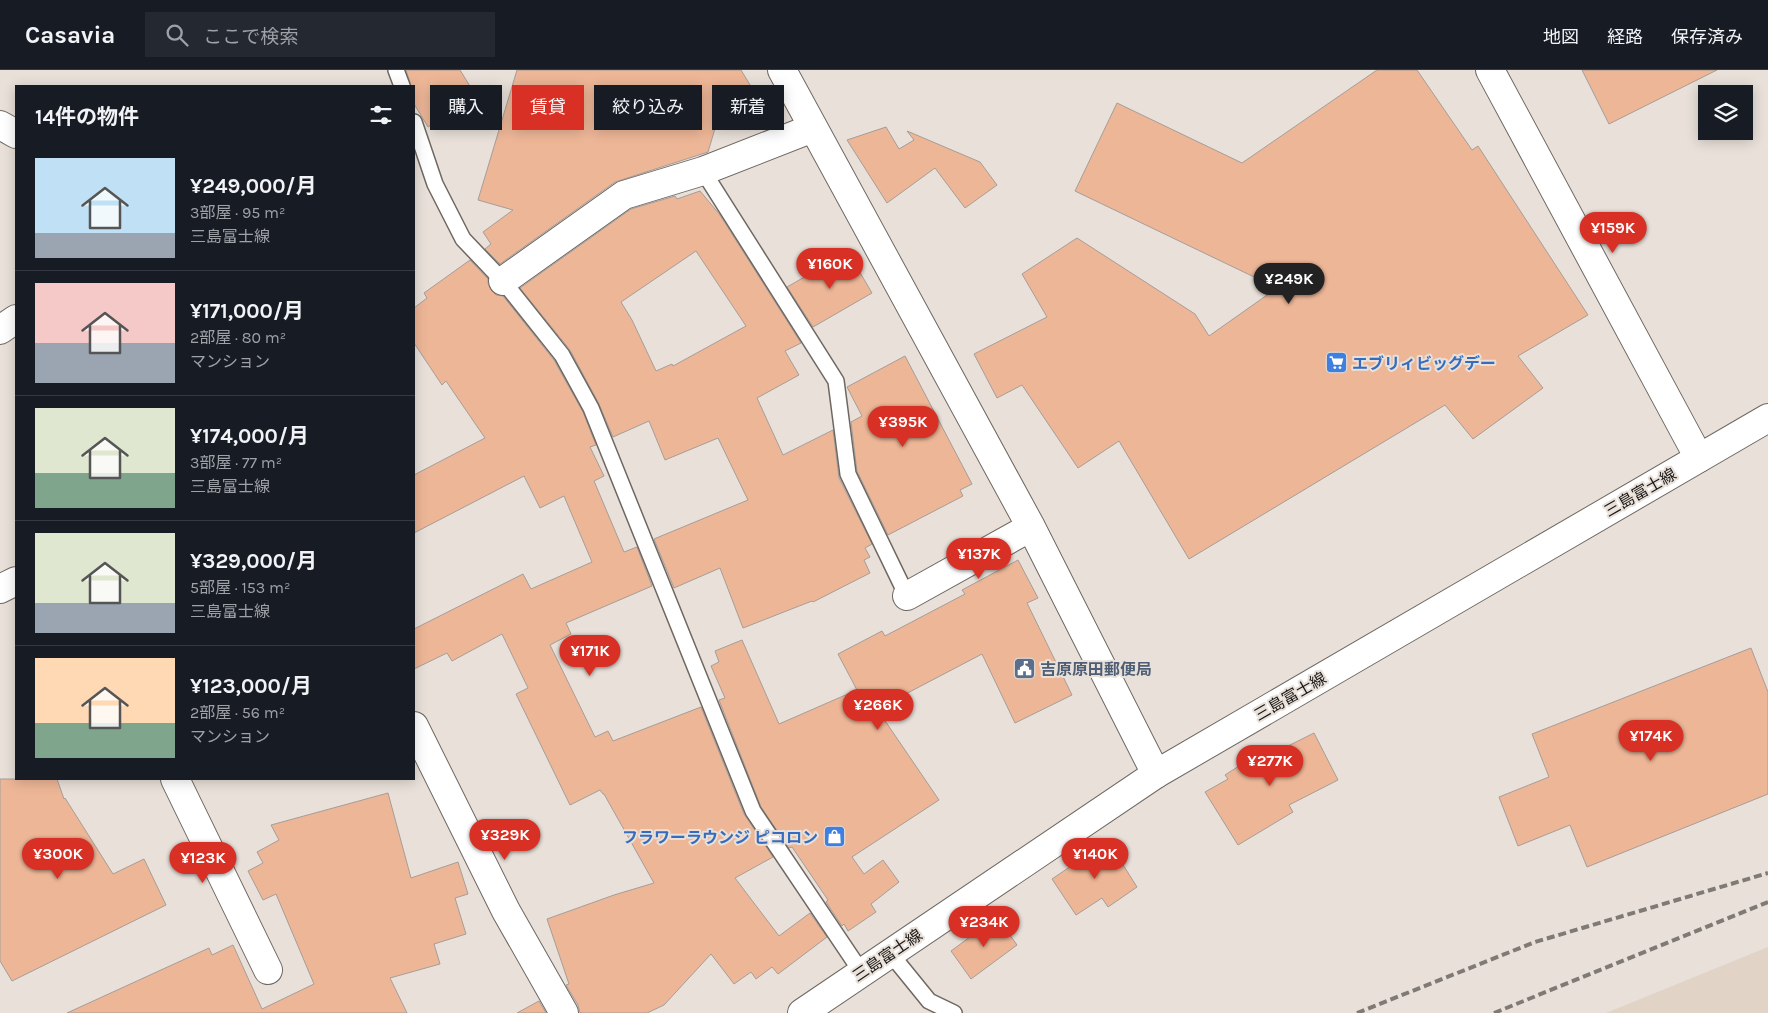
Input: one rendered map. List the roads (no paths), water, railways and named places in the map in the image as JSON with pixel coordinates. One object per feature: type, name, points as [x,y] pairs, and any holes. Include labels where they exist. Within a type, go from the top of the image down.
[{"type":"street","points":[[782,70],[1031,527],[1156,774]]},
{"type":"street","points":[[1490,70],[1699,458]]},
{"type":"street","points":[[0,125],[15,133]]},
{"type":"street","points":[[504,281],[624,195],[702,171],[813,128]]},
{"type":"street","points":[[0,330],[15,320]]},
{"type":"street","name":"三島富士線","points":[[802,1013],[1156,774],[1768,418]]},
{"type":"street","points":[[907,596],[1031,527]]},
{"type":"street","points":[[0,590],[15,582]]},
{"type":"street","points":[[415,728],[506,911],[564,1013]]},
{"type":"street","points":[[175,780],[268,970]]},
{"type":"lane","points":[[396,70],[402,85]]},
{"type":"lane","points":[[415,125],[434,184],[463,240],[504,281],[562,355],[591,408],[753,811],[862,973]]},
{"type":"lane","points":[[702,171],[836,380],[848,474],[907,596]]},
{"type":"lane","points":[[890,953],[929,1001],[954,1013]]},
{"type":"railway","points":[[1357,1013],[1535,942],[1768,873]]},
{"type":"railway","points":[[1494,1013],[1768,902]]},
{"type":"place","name":"エブリィビッグデー","points":[[1336,363]]},
{"type":"place","name":"吉原原田郵便局","points":[[1024,669]]},
{"type":"place","name":"フラワーラウンジ ピコロン","points":[[834,837]]}]
